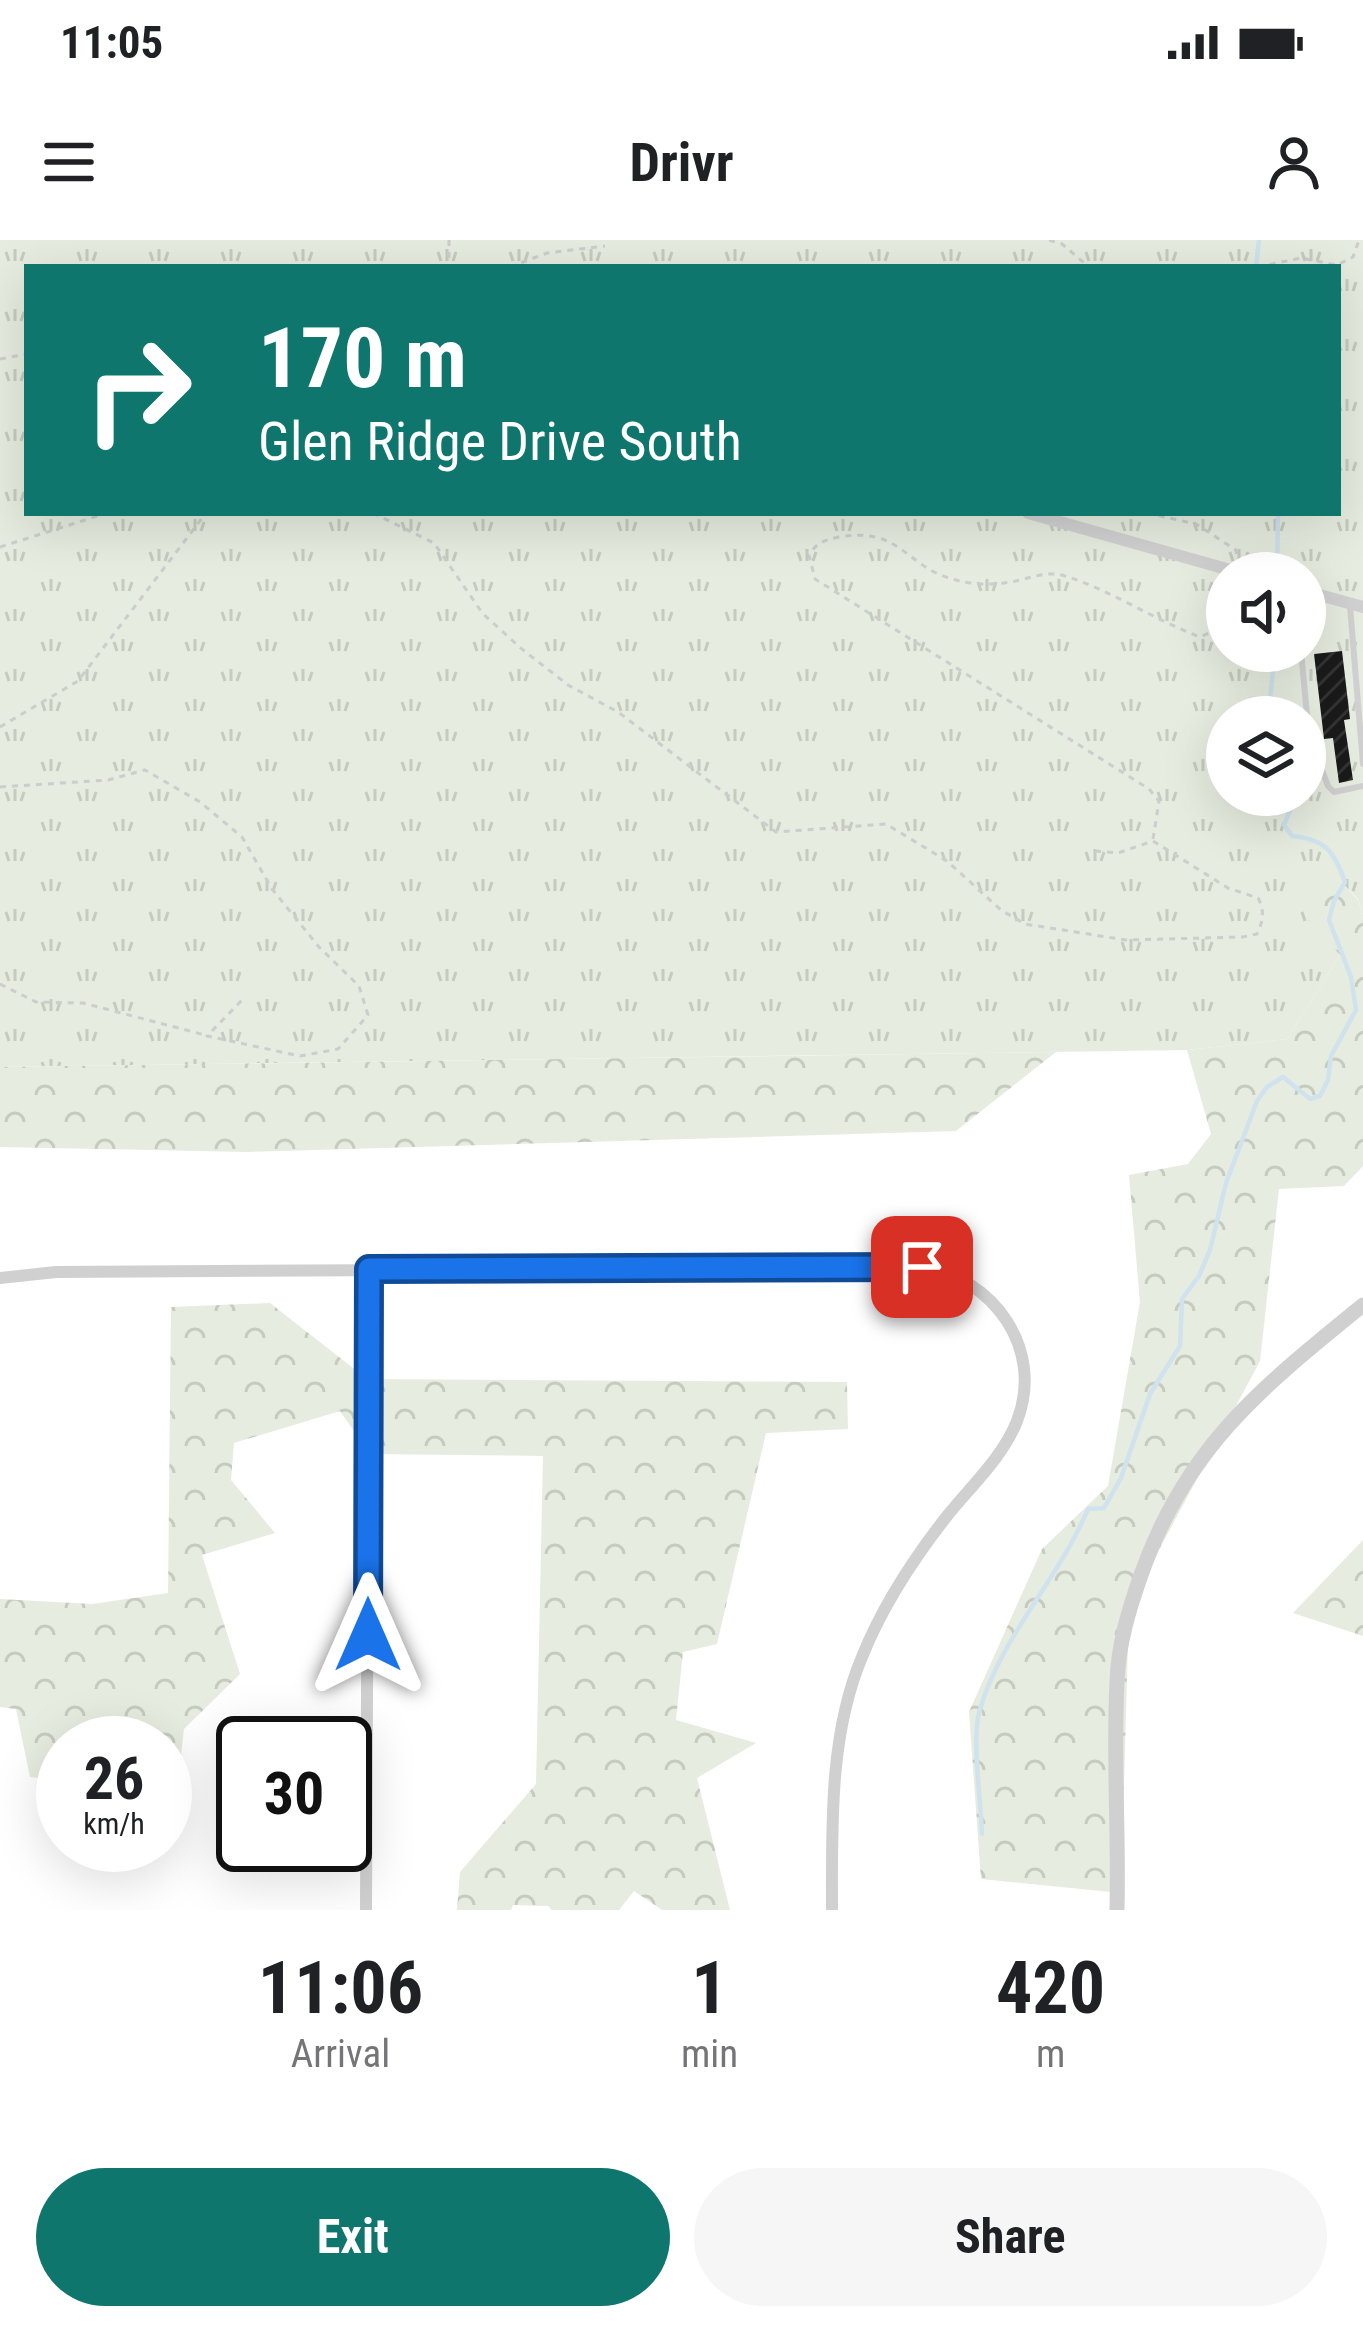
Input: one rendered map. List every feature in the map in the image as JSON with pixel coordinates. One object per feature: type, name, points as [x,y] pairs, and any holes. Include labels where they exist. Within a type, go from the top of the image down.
[{"type":"street","points":[[1039,516],[1206,563]]},
{"type":"street","points":[[1326,597],[1356,606]]},
{"type":"street","points":[[0,1278],[61,1272],[922,1267],[947,1270],[970,1281],[1007,1317],[1025,1381],[1017,1422],[1005,1446],[921,1550],[861,1657],[836,1769],[832,1910]]},
{"type":"street","points":[[366,1910],[369,1269]]},
{"type":"street","points":[[1117,1910],[1117,1680],[1122,1640],[1151,1546],[1195,1463],[1240,1410],[1363,1305]]},
{"type":"lane","points":[[1356,606],[1363,764]]},
{"type":"lane","points":[[1303,672],[1309,736],[1328,786],[1334,792],[1363,786]]},
{"type":"path","points":[[1049,240],[1062,244],[1085,264]]},
{"type":"path","points":[[1341,264],[1353,257],[1359,240]]},
{"type":"path","points":[[518,264],[547,253],[605,246]]},
{"type":"path","points":[[1275,264],[1301,258],[1328,264]]},
{"type":"path","points":[[0,547],[98,516]]},
{"type":"path","points":[[0,727],[78,680],[201,518],[198,516]]},
{"type":"path","points":[[379,516],[434,543],[483,614],[523,650],[568,685],[618,712],[776,832],[886,824],[947,861],[1001,910],[1025,925],[1126,940],[1257,934],[1263,907],[1258,898],[1228,888],[1153,841]]},
{"type":"path","points":[[1160,516],[1196,524],[1236,552]]},
{"type":"path","points":[[1153,841],[1159,801],[1149,789],[815,579],[809,555],[826,540],[871,534],[885,538],[940,576],[999,583],[1063,574],[1162,623],[1200,637],[1206,635]]},
{"type":"path","points":[[0,787],[108,780],[145,770],[200,802],[242,837],[272,889],[319,947],[359,986],[368,1016],[338,1049],[300,1056],[82,1003],[37,1002],[0,984]]},
{"type":"path","points":[[1094,851],[1118,853],[1153,841]]},
{"type":"path","points":[[207,1036],[244,997]]},
{"type":"green space","points":[[0,240],[1363,240],[1363,915],[1358,899],[1326,867],[1340,955],[1287,1039],[1187,1050],[0,1067]]},
{"type":"green space","points":[[1326,866],[1358,900],[1363,915],[1363,1166],[1344,1186],[1279,1189],[1260,1361],[1129,1606],[1121,1893],[981,1879],[969,1712],[1042,1549],[1108,1486],[1140,1302],[1129,1175],[1188,1164],[1211,1134],[1187,1050],[1287,1039],[1340,955],[1305,915]]},
{"type":"green space","points":[[1056,1052],[956,1131],[248,1152],[0,1147],[0,1067]]},
{"type":"green space","points":[[270,1303],[367,1379],[847,1382],[848,1429],[766,1433],[717,1644],[683,1652],[676,1720],[756,1743],[697,1778],[730,1910],[662,1910],[634,1891],[619,1910],[513,1905],[511,1910],[457,1910],[460,1872],[536,1784],[543,1456],[370,1454],[340,1411],[234,1443],[231,1480],[275,1533],[202,1555],[240,1674],[192,1721],[192,1716],[36,1716],[36,1778],[30,1777],[16,1709],[0,1707],[0,1599],[92,1604],[168,1593],[171,1307]]},
{"type":"green space","points":[[1363,1540],[1363,1636],[1293,1613]]},
{"type":"building","points":[[1342,651],[1350,719],[1344,720],[1353,780],[1339,783],[1333,738],[1326,739],[1326,696],[1319,696],[1316,672],[1326,672],[1326,653]]},
{"type":"waterway","points":[[1256,264],[1259,240]]},
{"type":"waterway","points":[[1277,552],[1278,516]]},
{"type":"waterway","points":[[1270,696],[1273,672]]},
{"type":"waterway","points":[[982,1834],[976,1739],[988,1686],[1088,1509],[1104,1508],[1121,1478],[1150,1394],[1180,1346],[1182,1299],[1210,1250],[1226,1183],[1257,1101],[1283,1077],[1310,1099],[1320,1096],[1331,1056],[1356,1010],[1351,977],[1329,920],[1345,882],[1327,848],[1292,836],[1284,825],[1288,816]]},
{"type":"route","points":[[368,1635],[369,1269],[922,1267]]}]
